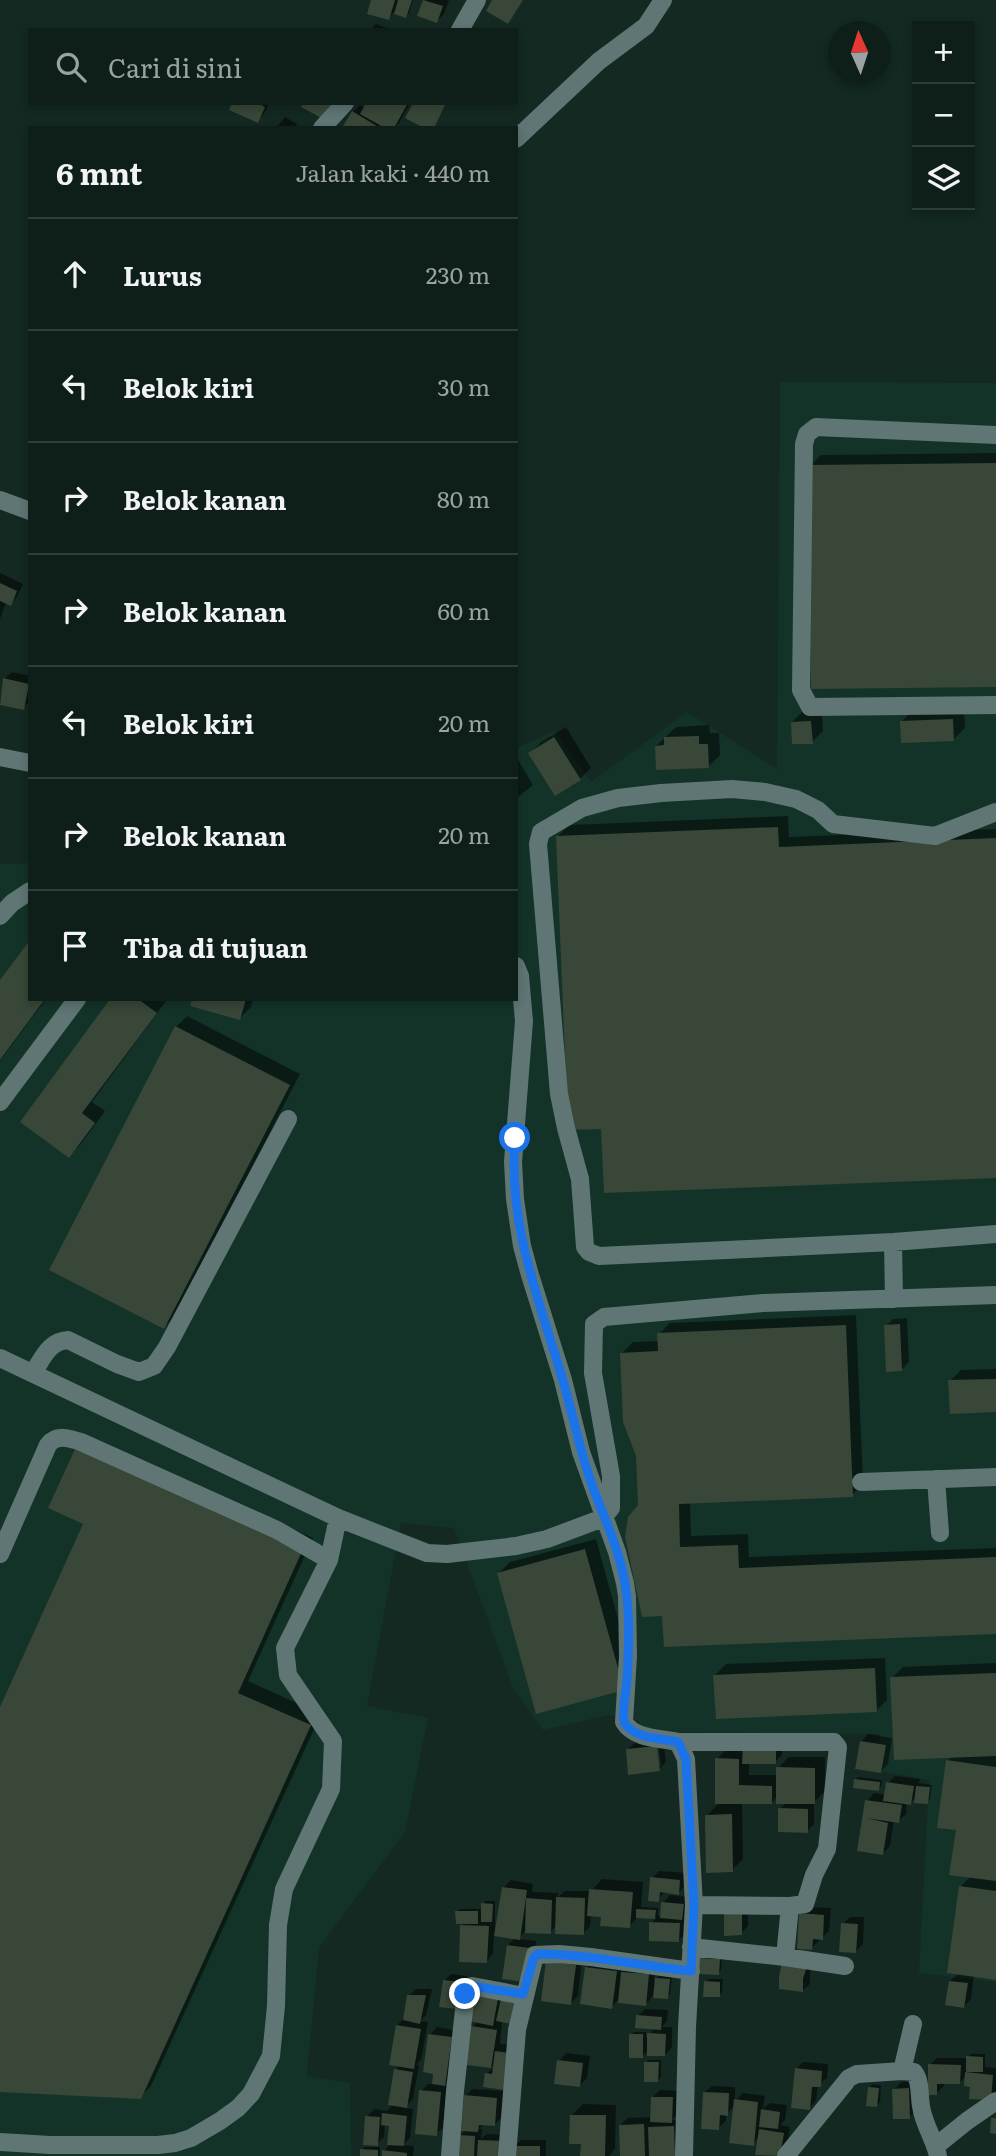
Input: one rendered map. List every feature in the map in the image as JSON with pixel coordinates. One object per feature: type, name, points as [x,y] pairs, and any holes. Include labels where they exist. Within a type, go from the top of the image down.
[{"type":"street","points":[[461,28],[477,0]]},
{"type":"street","points":[[518,137],[599,61],[646,26],[663,0]]},
{"type":"street","points":[[324,126],[343,105]]},
{"type":"street","points":[[996,435],[816,427],[807,434],[804,444],[802,677],[802,690],[810,707],[996,705]]},
{"type":"street","points":[[0,500],[28,510]]},
{"type":"street","points":[[0,757],[28,763]]},
{"type":"street","points":[[996,812],[935,836],[833,824],[807,804],[765,792],[732,789],[661,793],[618,798],[582,808],[541,832],[538,844],[559,1094],[580,1179],[585,1247],[589,1252],[599,1256],[893,1242],[996,1234]]},
{"type":"street","points":[[0,916],[12,903],[28,892]]},
{"type":"street","points":[[518,971],[524,1021],[513,1162],[522,1246],[563,1380],[581,1452],[622,1567],[627,1596],[626,1727],[636,1734],[678,1742],[837,1744],[827,1849],[814,1875],[807,1901],[802,1905],[790,1906],[694,1905]]},
{"type":"street","points":[[0,1102],[76,1001]]},
{"type":"street","points":[[33,1373],[53,1343],[60,1340],[68,1340],[139,1372],[154,1366],[167,1347],[288,1119]]},
{"type":"street","points":[[893,1242],[894,1298]]},
{"type":"street","points":[[0,1358],[338,1518],[427,1553],[447,1554],[516,1546],[547,1539],[603,1518],[611,1507],[612,1488],[593,1373],[594,1324],[604,1317],[749,1304],[996,1294]]},
{"type":"street","points":[[0,1554],[48,1445],[52,1440],[68,1438],[277,1530],[330,1560]]},
{"type":"street","points":[[860,1482],[996,1477]]},
{"type":"street","points":[[936,1479],[940,1533]]},
{"type":"street","points":[[0,2142],[50,2145],[175,2143],[191,2138],[220,2121],[251,2094],[271,2056],[275,2034],[278,1925],[284,1889],[331,1789],[333,1741],[288,1675],[285,1648],[330,1560],[338,1518]]},
{"type":"street","points":[[678,1742],[686,1759],[694,1905],[687,2027],[684,2156]]},
{"type":"street","points":[[785,1957],[790,1906]]},
{"type":"street","points":[[691,1947],[845,1966]]},
{"type":"street","points":[[508,2156],[517,2030],[534,1957],[538,1954],[590,1957],[691,1971]]},
{"type":"street","points":[[450,2156],[454,2091],[466,1992],[472,1986],[519,1995],[524,1993]]},
{"type":"street","points":[[902,2071],[913,2024]]},
{"type":"street","points":[[786,2156],[849,2078],[857,2074],[914,2072],[918,2077],[921,2109],[937,2151],[967,2121],[996,2101]]},
{"type":"shaded area","points":[[780,382],[996,383],[996,1982],[919,1973],[929,1780],[881,1771],[880,1734],[646,1732],[638,1721],[609,1715],[543,1730],[513,1688],[454,1528],[401,1523],[367,1706],[428,1718],[405,1832],[319,1948],[307,2076],[350,2083],[351,2156],[0,2156],[0,864],[26,864],[28,860],[28,1001],[518,1001],[518,747],[555,731],[591,782],[687,712],[777,769]]},
{"type":"building","points":[[371,0],[395,0],[389,20],[367,14]]},
{"type":"building","points":[[398,0],[412,0],[406,18],[394,14]]},
{"type":"building","points":[[423,0],[443,6],[437,23],[417,16]]},
{"type":"building","points":[[492,0],[523,0],[508,24],[486,11]]},
{"type":"building","points":[[231,105],[265,107],[258,123],[229,110]]},
{"type":"building","points":[[302,105],[333,105],[325,120],[301,107]]},
{"type":"building","points":[[365,105],[407,105],[395,126],[381,126],[360,114]]},
{"type":"building","points":[[412,105],[445,105],[435,126],[420,126],[405,118]]},
{"type":"building","points":[[352,111],[377,126],[343,126]]},
{"type":"building","points":[[996,463],[996,687],[811,689],[808,465]]},
{"type":"building","points":[[0,583],[17,591],[11,606],[0,601]]},
{"type":"building","points":[[3,678],[28,684],[24,710],[0,705]]},
{"type":"building","points":[[953,719],[954,741],[901,743],[900,721]]},
{"type":"building","points":[[811,721],[813,744],[792,744],[791,722]]},
{"type":"building","points":[[699,736],[699,744],[708,744],[709,768],[656,770],[655,746],[664,745],[664,737]]},
{"type":"building","points":[[554,737],[581,780],[555,796],[528,753]]},
{"type":"building","points":[[778,827],[779,847],[996,838],[996,1178],[604,1193],[601,1129],[568,1130],[556,836]]},
{"type":"building","points":[[28,943],[28,1001],[44,1001],[0,1060],[0,980]]},
{"type":"building","points":[[109,1001],[141,1001],[157,1013],[82,1113],[95,1123],[69,1158],[20,1122]]},
{"type":"building","points":[[191,1001],[245,1001],[240,1020],[190,1006]]},
{"type":"building","points":[[175,1026],[290,1085],[164,1329],[49,1270]]},
{"type":"building","points":[[900,1324],[902,1371],[886,1372],[884,1325]]},
{"type":"building","points":[[846,1325],[853,1497],[679,1504],[680,1547],[738,1545],[739,1568],[996,1557],[996,1634],[664,1647],[662,1616],[642,1617],[625,1537],[628,1517],[638,1505],[636,1456],[623,1422],[620,1353],[658,1351],[657,1333]]},
{"type":"building","points":[[996,1379],[996,1412],[950,1414],[948,1380]]},
{"type":"building","points":[[76,1447],[303,1549],[238,1693],[311,1725],[141,2099],[0,2092],[0,1707],[83,1524],[48,1508]]},
{"type":"building","points":[[585,1549],[624,1690],[536,1714],[497,1573]]},
{"type":"building","points":[[875,1668],[877,1712],[716,1719],[713,1675]]},
{"type":"building","points":[[996,1673],[996,1756],[894,1760],[890,1677]]},
{"type":"building","points":[[860,1741],[886,1745],[881,1773],[855,1769]]},
{"type":"building","points":[[743,1743],[776,1743],[776,1764],[742,1764]]},
{"type":"building","points":[[657,1746],[660,1771],[628,1775],[626,1749]]},
{"type":"building","points":[[715,1758],[739,1759],[739,1785],[772,1786],[772,1804],[715,1804]]},
{"type":"building","points":[[946,1760],[996,1767],[996,1881],[949,1875],[956,1830],[937,1828]]},
{"type":"building","points":[[776,1767],[815,1768],[815,1804],[776,1804]]},
{"type":"building","points":[[854,1779],[880,1782],[879,1791],[853,1788]]},
{"type":"building","points":[[886,1782],[914,1786],[911,1805],[883,1801]]},
{"type":"building","points":[[916,1786],[930,1787],[928,1804],[914,1803]]},
{"type":"building","points":[[865,1800],[902,1805],[899,1823],[866,1818],[888,1823],[883,1855],[857,1851]]},
{"type":"building","points":[[778,1808],[808,1809],[808,1833],[778,1832]]},
{"type":"building","points":[[732,1814],[733,1872],[706,1873],[705,1815]]},
{"type":"building","points":[[650,1877],[680,1880],[679,1895],[660,1892],[659,1902],[648,1901]]},
{"type":"building","points":[[959,1886],[996,1891],[996,1980],[947,1973]]},
{"type":"building","points":[[502,1887],[527,1890],[520,1940],[494,1936]]},
{"type":"building","points":[[589,1889],[633,1892],[630,1928],[600,1926],[601,1917],[587,1916]]},
{"type":"building","points":[[556,1897],[585,1898],[584,1935],[555,1934]]},
{"type":"building","points":[[526,1898],[552,1900],[551,1934],[525,1933]]},
{"type":"building","points":[[661,1902],[684,1904],[682,1920],[660,1918]]},
{"type":"building","points":[[481,1903],[493,1904],[492,1922],[481,1922]]},
{"type":"building","points":[[636,1909],[656,1910],[655,1919],[636,1918]]},
{"type":"building","points":[[455,1911],[478,1911],[478,1924],[456,1924]]},
{"type":"building","points":[[724,1913],[742,1913],[742,1935],[724,1936]]},
{"type":"building","points":[[799,1913],[824,1915],[823,1940],[813,1939],[812,1950],[797,1949]]},
{"type":"building","points":[[649,1922],[680,1923],[679,1942],[649,1941]]},
{"type":"building","points":[[841,1923],[858,1924],[856,1953],[839,1952]]},
{"type":"building","points":[[460,1925],[489,1926],[487,1963],[459,1962]]},
{"type":"building","points":[[507,1945],[530,1948],[525,1982],[502,1979]]},
{"type":"building","points":[[699,1958],[720,1959],[719,1975],[698,1974]]},
{"type":"building","points":[[546,1961],[576,1965],[571,2005],[541,2001]]},
{"type":"building","points":[[782,1962],[808,1963],[803,1979],[803,1992],[779,1989]]},
{"type":"building","points":[[585,1967],[617,1971],[612,2009],[580,2004]]},
{"type":"building","points":[[621,1972],[649,1974],[646,2006],[618,2003]]},
{"type":"building","points":[[655,1978],[670,1979],[668,1999],[653,1998]]},
{"type":"building","points":[[443,1980],[461,1982],[457,2009],[439,2007]]},
{"type":"building","points":[[704,1981],[720,1982],[720,1997],[703,1997]]},
{"type":"building","points":[[949,1981],[968,1983],[964,2008],[945,2005]]},
{"type":"building","points":[[476,1988],[499,1993],[493,2026],[469,2021]]},
{"type":"building","points":[[502,1994],[518,1997],[512,2024],[496,2021]]},
{"type":"building","points":[[407,1995],[426,1995],[420,2024],[403,2020]]},
{"type":"building","points":[[636,2015],[662,2017],[661,2030],[635,2028]]},
{"type":"building","points":[[396,2025],[421,2029],[414,2069],[389,2065]]},
{"type":"building","points":[[471,2026],[497,2030],[491,2068],[466,2065]]},
{"type":"building","points":[[647,2033],[666,2034],[665,2056],[647,2056]]},
{"type":"building","points":[[428,2034],[452,2037],[445,2086],[432,2084],[433,2074],[423,2072]]},
{"type":"building","points":[[629,2034],[643,2034],[643,2058],[629,2058]]},
{"type":"building","points":[[495,2051],[510,2053],[505,2090],[483,2087],[485,2073],[492,2074]]},
{"type":"building","points":[[966,2056],[983,2057],[983,2072],[966,2072]]},
{"type":"building","points":[[557,2060],[583,2063],[580,2087],[554,2084]]},
{"type":"building","points":[[644,2062],[659,2062],[658,2082],[644,2082]]},
{"type":"building","points":[[928,2064],[961,2065],[960,2084],[937,2084],[937,2095],[928,2095]]},
{"type":"building","points":[[795,2068],[822,2071],[821,2087],[812,2087],[810,2110],[791,2108]]},
{"type":"building","points":[[394,2069],[413,2072],[407,2108],[388,2105]]},
{"type":"building","points":[[965,2072],[993,2075],[991,2100],[969,2099],[970,2087],[964,2086]]},
{"type":"building","points":[[868,2087],[879,2088],[877,2107],[866,2106]]},
{"type":"building","points":[[909,2088],[910,2119],[893,2119],[892,2089]]},
{"type":"building","points":[[419,2090],[441,2092],[437,2136],[415,2134]]},
{"type":"building","points":[[703,2092],[729,2093],[728,2116],[720,2115],[719,2130],[701,2129]]},
{"type":"building","points":[[464,2095],[497,2098],[495,2126],[479,2125],[478,2132],[461,2131]]},
{"type":"building","points":[[651,2097],[673,2097],[672,2123],[650,2122]]},
{"type":"building","points":[[734,2099],[758,2102],[754,2146],[729,2143]]},
{"type":"building","points":[[761,2109],[780,2112],[778,2129],[759,2127]]},
{"type":"building","points":[[382,2113],[407,2116],[404,2146],[387,2145],[389,2126],[381,2125]]},
{"type":"building","points":[[570,2115],[606,2115],[605,2156],[580,2156],[581,2144],[569,2144]]},
{"type":"building","points":[[365,2116],[380,2117],[378,2146],[363,2145]]},
{"type":"building","points":[[991,2118],[996,2118],[996,2134],[990,2133]]},
{"type":"building","points":[[644,2124],[645,2156],[620,2156],[619,2125]]},
{"type":"building","points":[[674,2126],[675,2156],[649,2156],[648,2127]]},
{"type":"building","points":[[759,2129],[784,2133],[780,2156],[755,2155]]},
{"type":"building","points":[[459,2135],[475,2136],[474,2156],[458,2156]]},
{"type":"building","points":[[478,2140],[505,2141],[504,2156],[477,2156]]},
{"type":"building","points":[[512,2146],[540,2146],[540,2156],[512,2156]]},
{"type":"building","points":[[360,2149],[378,2150],[378,2156],[360,2156]]},
{"type":"building","points":[[382,2150],[407,2153],[407,2156],[382,2156]]},
{"type":"route","points":[[465,1994],[472,1986],[523,1994],[534,1957],[538,1954],[590,1957],[691,1971],[694,1905],[686,1759],[678,1742],[636,1734],[626,1727],[624,1722],[628,1656],[625,1583],[611,1534],[581,1452],[563,1380],[522,1246],[513,1162],[515,1138]]}]
